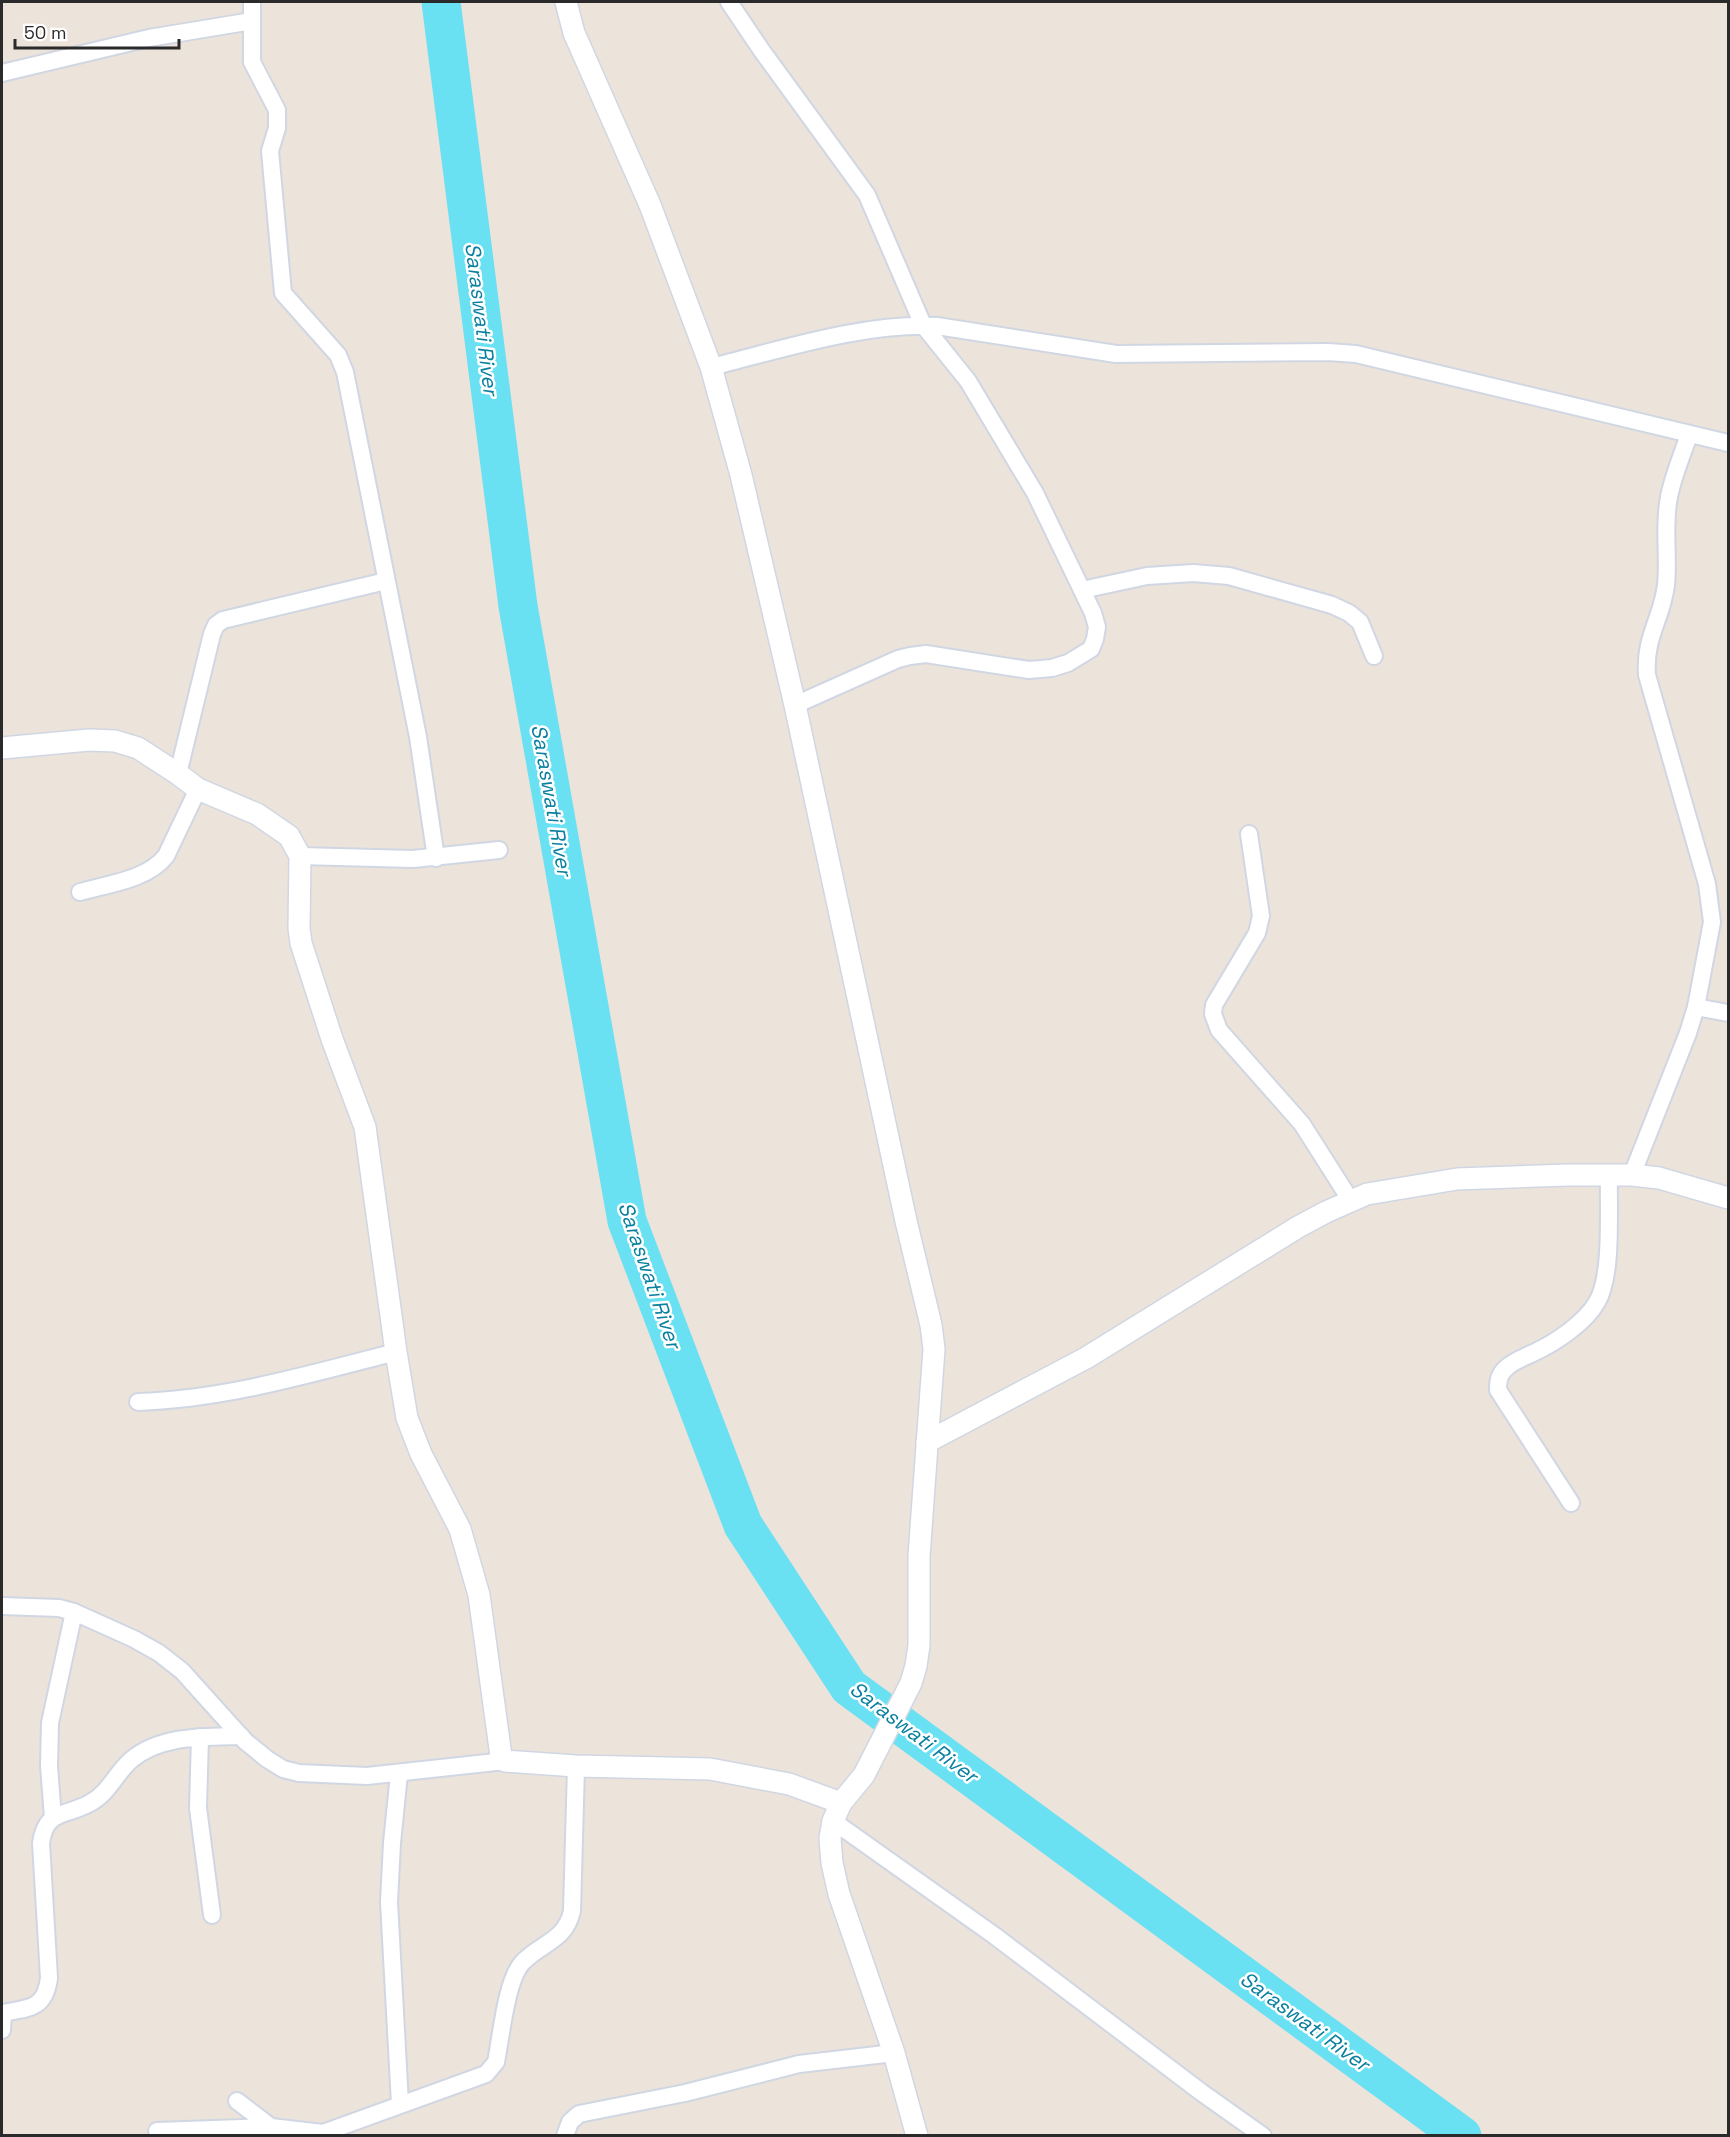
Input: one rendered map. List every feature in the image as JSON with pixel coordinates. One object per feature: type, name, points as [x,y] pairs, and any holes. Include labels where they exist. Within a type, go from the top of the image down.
[{"type":"street","points":[[252,2],[252,62],[277,110],[277,128],[271,145],[271,158],[282,293],[338,355],[342,363],[425,777],[436,858]]},
{"type":"street","points":[[566,2],[574,33],[650,205],[711,368],[741,475],[795,705],[906,1221],[932,1325],[934,1349],[919,1556],[919,1645],[916,1666],[911,1683],[864,1775],[837,1812],[830,1838],[832,1863],[839,1894],[894,2053],[917,2136]]},
{"type":"street","points":[[729,2],[867,195],[923,325],[973,390],[1035,493],[1093,613],[1096,627],[1091,649],[1068,663],[1052,668],[1029,670],[926,654],[898,659],[795,705]]},
{"type":"street","points":[[2,74],[149,38],[252,21]]},
{"type":"street","points":[[711,368],[870,330],[923,325],[1116,354],[1328,352],[1356,354],[1728,443]]},
{"type":"street","points":[[1632,1175],[1673,1073],[1696,1007],[1712,922],[1711,902],[1646,665],[1650,638],[1666,584],[1665,532],[1669,497],[1689,435]]},
{"type":"street","points":[[1082,590],[1147,576],[1193,573],[1229,576],[1332,605],[1349,613],[1360,622],[1374,656]]},
{"type":"street","points":[[178,774],[216,625],[223,620],[386,581]]},
{"type":"street","points":[[2,748],[88,740],[115,741],[138,748],[198,789],[257,814],[290,836],[300,856],[299,928],[301,942],[332,1039],[365,1127],[407,1418],[412,1433],[460,1529],[473,1573],[479,1595],[501,1756],[505,1761]]},
{"type":"street","points":[[80,892],[142,874],[160,864],[198,789]]},
{"type":"street","points":[[1249,834],[1260,922],[1257,933],[1214,1005],[1216,1022],[1219,1030],[1302,1124],[1351,1201]]},
{"type":"street","points":[[300,856],[413,859],[499,850]]},
{"type":"street","points":[[1696,1007],[1728,1013]]},
{"type":"street","points":[[1571,1503],[1498,1390],[1498,1381],[1504,1370],[1513,1362],[1535,1352],[1581,1322],[1597,1302],[1604,1288],[1607,1272],[1609,1175]]},
{"type":"street","points":[[927,1442],[1086,1358],[1298,1227],[1367,1194],[1457,1179],[1632,1175],[1659,1178],[1728,1198]]},
{"type":"street","points":[[138,1402],[171,1401],[244,1390],[396,1352]]},
{"type":"street","points":[[2,1605],[60,1608],[74,1611],[159,1653],[182,1671],[241,1736],[267,1760],[299,1773],[367,1776],[505,1761],[576,1766],[710,1769],[789,1784],[837,1812],[1201,2092],[1263,2136]]},
{"type":"street","points":[[53,1818],[48,1766],[50,1723],[74,1611]]},
{"type":"street","points":[[2,2030],[2,2013],[35,2007],[43,1999],[48,1989],[41,1843],[46,1824],[53,1818],[97,1799],[131,1761],[146,1750],[178,1739],[241,1736]]},
{"type":"street","points":[[200,1737],[198,1808],[212,1915]]},
{"type":"street","points":[[157,2131],[271,2127],[289,2131],[323,2133],[486,2074],[492,2069],[496,2062],[510,1989],[517,1972],[522,1963],[564,1931],[570,1922],[576,1766]]},
{"type":"street","points":[[399,1774],[390,1865],[389,1902],[400,2104]]},
{"type":"street","points":[[565,2136],[570,2121],[579,2114],[685,2093],[799,2064],[894,2053]]},
{"type":"street","points":[[237,2101],[271,2127]]},
{"type":"waterway","name":"Saraswati River","points":[[441,2],[518,606],[627,1221],[743,1525],[849,1687],[1462,2136]]}]
